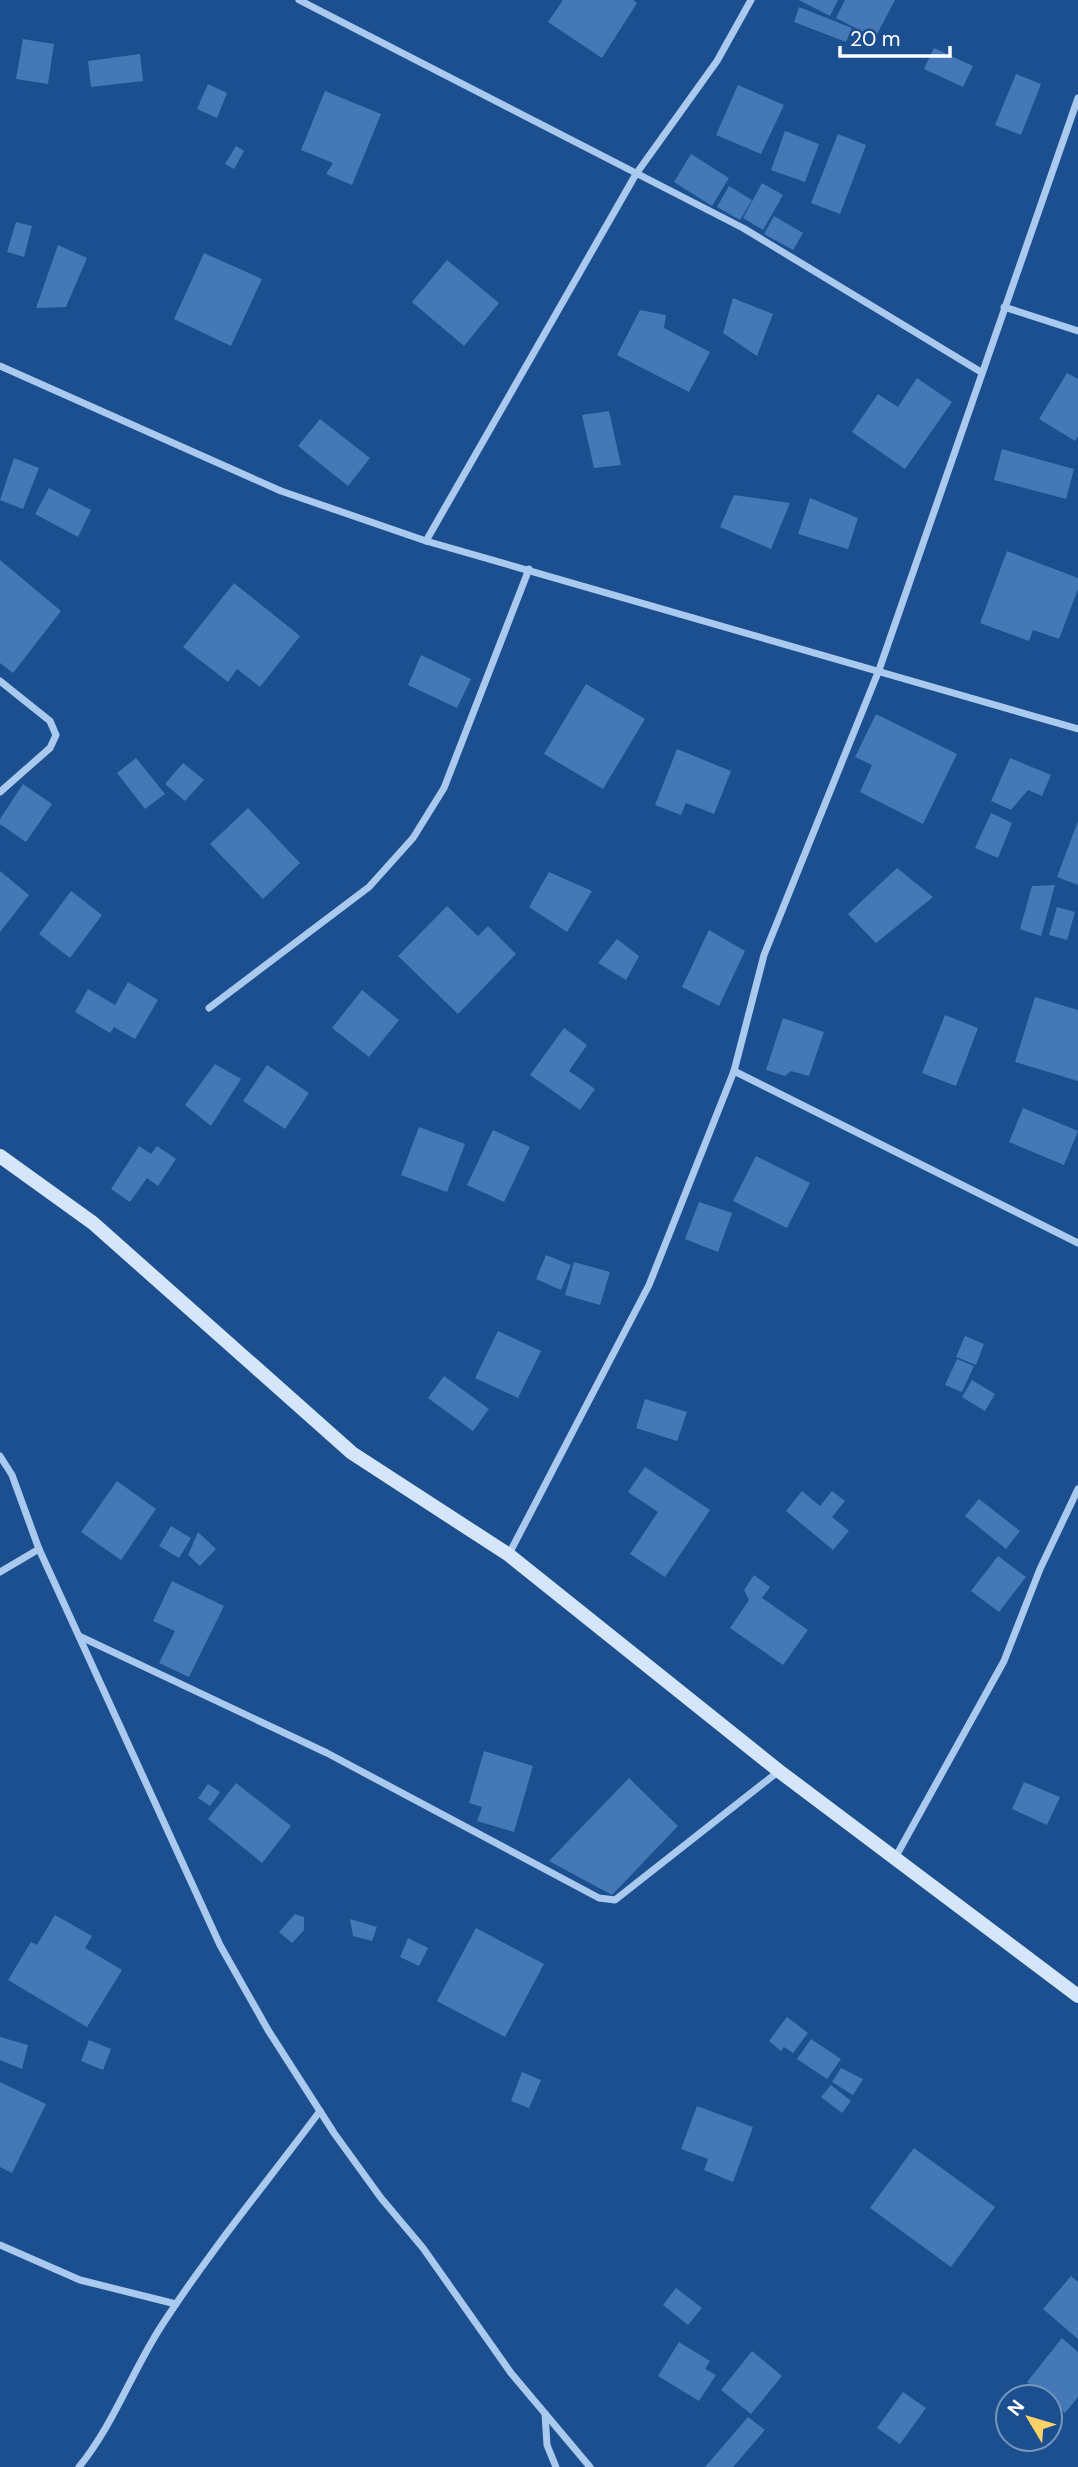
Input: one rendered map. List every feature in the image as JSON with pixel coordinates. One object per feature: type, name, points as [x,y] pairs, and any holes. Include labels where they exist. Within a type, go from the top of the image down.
[{"type":"main road","points":[[0,1156],[93,1223],[352,1453],[509,1555],[779,1771],[1078,1996]]},
{"type":"street","points":[[299,0],[744,228],[981,372]]},
{"type":"street","points":[[426,541],[636,174],[718,61],[751,0]]},
{"type":"street","points":[[509,1555],[634,1317],[734,1072],[764,955],[879,670],[1078,98]]},
{"type":"street","points":[[1004,307],[1078,331]]},
{"type":"street","points":[[0,366],[281,491],[426,541],[1078,729]]},
{"type":"street","points":[[209,1008],[369,887],[414,838],[444,788],[529,569]]},
{"type":"street","points":[[0,681],[50,721],[56,735],[50,748],[0,792]]},
{"type":"street","points":[[734,1072],[1078,1243]]},
{"type":"street","points":[[0,1456],[12,1475],[38,1549],[220,1945],[268,2030],[381,2198],[424,2248],[511,2373],[590,2467]]},
{"type":"street","points":[[894,1858],[1004,1661],[1040,1569],[1078,1489]]},
{"type":"street","points":[[0,1573],[38,1549]]},
{"type":"street","points":[[79,1636],[327,1753],[599,1898],[615,1900],[779,1771]]},
{"type":"street","points":[[79,2467],[105,2430],[150,2343],[176,2304],[320,2111]]},
{"type":"street","points":[[0,2245],[80,2280],[176,2304]]},
{"type":"street","points":[[545,2413],[547,2445],[556,2467]]},
{"type":"building","points":[[563,0],[633,0],[637,3],[602,58],[548,22]]},
{"type":"building","points":[[799,0],[838,0],[830,16]]},
{"type":"building","points":[[845,0],[895,0],[875,38],[836,18]]},
{"type":"building","points":[[799,7],[852,28],[846,42],[794,22]]},
{"type":"building","points":[[23,39],[54,44],[48,84],[16,79]]},
{"type":"building","points":[[934,48],[973,66],[963,87],[924,69]]},
{"type":"building","points":[[140,54],[143,81],[91,87],[88,61]]},
{"type":"building","points":[[1016,74],[1041,84],[1021,135],[995,125]]},
{"type":"building","points":[[208,84],[227,93],[217,118],[197,109]]},
{"type":"building","points":[[738,85],[784,105],[761,154],[716,135]]},
{"type":"building","points":[[325,91],[381,114],[352,185],[326,174],[333,163],[301,150]]},
{"type":"building","points":[[785,131],[819,144],[805,182],[771,170]]},
{"type":"building","points":[[838,134],[866,145],[840,214],[811,203]]},
{"type":"building","points":[[236,146],[244,151],[234,169],[225,164]]},
{"type":"building","points":[[691,154],[729,178],[712,206],[674,182]]},
{"type":"building","points":[[762,183],[783,195],[763,230],[743,218]]},
{"type":"building","points":[[729,186],[752,200],[740,220],[717,207]]},
{"type":"building","points":[[774,216],[803,233],[793,250],[764,234]]},
{"type":"building","points":[[16,222],[32,226],[24,257],[7,252]]},
{"type":"building","points":[[58,245],[87,258],[66,307],[36,308]]},
{"type":"building","points":[[204,253],[262,279],[231,346],[174,319]]},
{"type":"building","points":[[447,260],[499,303],[464,346],[412,302]]},
{"type":"building","points":[[733,298],[773,314],[757,356],[723,333]]},
{"type":"building","points":[[640,310],[666,315],[664,328],[710,352],[689,392],[617,355]]},
{"type":"building","points":[[1067,373],[1078,379],[1078,436],[1075,441],[1039,419]]},
{"type":"building","points":[[917,378],[952,402],[905,469],[852,432],[878,394],[898,407]]},
{"type":"building","points":[[609,411],[621,465],[594,468],[582,415]]},
{"type":"building","points":[[320,419],[370,458],[348,486],[298,446]]},
{"type":"building","points":[[1002,449],[1074,469],[1066,499],[994,480]]},
{"type":"building","points":[[14,458],[39,468],[23,509],[0,500]]},
{"type":"building","points":[[49,488],[91,510],[78,537],[35,514]]},
{"type":"building","points":[[734,495],[790,503],[771,549],[720,527]]},
{"type":"building","points":[[810,498],[858,518],[848,549],[798,534]]},
{"type":"building","points":[[1007,551],[1078,578],[1078,589],[1059,639],[1033,630],[1029,641],[980,623]]},
{"type":"building","points":[[0,560],[61,611],[13,673],[0,663]]},
{"type":"building","points":[[234,583],[300,636],[260,687],[237,669],[228,682],[183,647]]},
{"type":"building","points":[[421,655],[471,679],[457,708],[408,685]]},
{"type":"building","points":[[586,684],[645,719],[603,789],[544,754]]},
{"type":"building","points":[[876,714],[957,754],[923,824],[860,792],[872,765],[855,757]]},
{"type":"building","points":[[677,749],[731,771],[714,814],[686,803],[681,815],[655,805]]},
{"type":"building","points":[[136,758],[165,794],[145,809],[117,773]]},
{"type":"building","points":[[1010,758],[1051,775],[1042,796],[1028,790],[1011,810],[991,801]]},
{"type":"building","points":[[183,763],[204,780],[185,801],[165,784]]},
{"type":"building","points":[[23,784],[52,804],[26,842],[0,824],[0,819]]},
{"type":"building","points":[[248,808],[300,863],[263,899],[210,844]]},
{"type":"building","points":[[991,813],[1012,823],[998,858],[975,848]]},
{"type":"building","points":[[1078,821],[1078,885],[1057,877]]},
{"type":"building","points":[[897,868],[933,897],[876,943],[848,914]]},
{"type":"building","points":[[0,871],[29,895],[0,932]]},
{"type":"building","points":[[549,872],[592,891],[567,932],[529,907]]},
{"type":"building","points":[[1055,885],[1041,936],[1020,929],[1032,886]]},
{"type":"building","points":[[71,891],[102,915],[70,958],[39,934]]},
{"type":"building","points":[[447,906],[478,936],[488,926],[516,954],[458,1014],[398,956]]},
{"type":"building","points":[[1057,907],[1075,912],[1067,940],[1049,935]]},
{"type":"building","points":[[709,930],[745,951],[719,1006],[682,987]]},
{"type":"building","points":[[617,939],[639,956],[626,980],[598,963]]},
{"type":"building","points":[[128,982],[158,1000],[135,1039],[114,1027],[110,1033],[75,1012],[88,989],[115,1005]]},
{"type":"building","points":[[362,990],[399,1020],[369,1057],[332,1028]]},
{"type":"building","points":[[1035,997],[1078,1010],[1078,1081],[1015,1062]]},
{"type":"building","points":[[945,1015],[978,1028],[956,1086],[922,1073]]},
{"type":"building","points":[[783,1018],[824,1032],[809,1076],[791,1071],[785,1076],[766,1070]]},
{"type":"building","points":[[564,1028],[587,1045],[569,1071],[595,1089],[580,1110],[530,1075]]},
{"type":"building","points":[[215,1064],[241,1079],[211,1126],[185,1105]]},
{"type":"building","points":[[267,1065],[309,1093],[285,1129],[243,1101]]},
{"type":"building","points":[[1023,1108],[1078,1131],[1064,1165],[1009,1142]]},
{"type":"building","points":[[419,1127],[465,1144],[447,1192],[401,1175]]},
{"type":"building","points":[[493,1130],[530,1147],[504,1202],[467,1185]]},
{"type":"building","points":[[139,1146],[151,1154],[157,1146],[176,1159],[158,1186],[147,1178],[130,1202],[111,1189]]},
{"type":"building","points":[[756,1156],[810,1183],[787,1228],[733,1201]]},
{"type":"building","points":[[699,1202],[732,1213],[718,1252],[685,1239]]},
{"type":"building","points":[[546,1255],[571,1265],[561,1290],[536,1279]]},
{"type":"building","points":[[574,1262],[610,1272],[600,1305],[565,1295]]},
{"type":"building","points":[[498,1331],[541,1351],[518,1398],[475,1378]]},
{"type":"building","points":[[965,1336],[984,1344],[976,1365],[956,1357]]},
{"type":"building","points":[[957,1359],[974,1366],[962,1392],[945,1385]]},
{"type":"building","points":[[444,1376],[489,1409],[473,1431],[428,1398]]},
{"type":"building","points":[[972,1380],[995,1394],[985,1411],[962,1397]]},
{"type":"building","points":[[645,1399],[687,1412],[677,1441],[636,1428]]},
{"type":"building","points":[[645,1467],[710,1510],[665,1577],[630,1554],[658,1512],[628,1492]]},
{"type":"building","points":[[117,1481],[156,1509],[121,1560],[81,1532]]},
{"type":"building","points":[[802,1491],[820,1506],[832,1491],[845,1501],[832,1517],[849,1531],[833,1550],[786,1511]]},
{"type":"building","points":[[979,1499],[1020,1531],[1006,1549],[965,1516]]},
{"type":"building","points":[[171,1526],[191,1538],[179,1558],[159,1546]]},
{"type":"building","points":[[198,1532],[216,1549],[200,1566],[188,1555]]},
{"type":"building","points":[[998,1556],[1026,1577],[999,1612],[971,1591]]},
{"type":"building","points":[[754,1575],[770,1587],[762,1598],[808,1630],[783,1665],[730,1628],[749,1600],[744,1590]]},
{"type":"building","points":[[172,1581],[224,1606],[189,1677],[159,1663],[175,1631],[153,1621]]},
{"type":"building","points":[[484,1751],[533,1766],[514,1832],[477,1821],[482,1807],[469,1803]]},
{"type":"building","points":[[629,1778],[678,1826],[612,1895],[549,1861]]},
{"type":"building","points":[[1024,1782],[1060,1797],[1047,1825],[1012,1809]]},
{"type":"building","points":[[236,1783],[291,1826],[262,1863],[208,1819]]},
{"type":"building","points":[[208,1784],[220,1792],[210,1806],[198,1798]]},
{"type":"building","points":[[295,1914],[304,1917],[304,1930],[292,1943],[279,1932]]},
{"type":"building","points":[[55,1915],[92,1936],[85,1948],[122,1970],[87,2027],[8,1980],[31,1942],[37,1945]]},
{"type":"building","points":[[350,1919],[377,1927],[372,1941],[353,1936]]},
{"type":"building","points":[[476,1928],[544,1964],[505,2037],[437,2001]]},
{"type":"building","points":[[408,1938],[428,1948],[419,1966],[400,1957]]},
{"type":"building","points":[[787,2017],[808,2033],[793,2053],[784,2047],[781,2051],[769,2041]]},
{"type":"building","points":[[0,2037],[28,2045],[22,2069],[0,2060]]},
{"type":"building","points":[[811,2039],[841,2059],[827,2079],[797,2059]]},
{"type":"building","points":[[89,2040],[111,2049],[103,2070],[81,2061]]},
{"type":"building","points":[[841,2068],[863,2079],[853,2095],[832,2082]]},
{"type":"building","points":[[522,2072],[541,2080],[529,2108],[511,2101]]},
{"type":"building","points":[[0,2082],[46,2104],[12,2173],[0,2167]]},
{"type":"building","points":[[831,2085],[851,2101],[842,2113],[821,2097]]},
{"type":"building","points":[[697,2106],[753,2127],[733,2182],[704,2170],[708,2159],[681,2149]]},
{"type":"building","points":[[914,2148],[995,2207],[951,2267],[870,2208]]},
{"type":"building","points":[[1071,2276],[1078,2282],[1078,2339],[1043,2309]]},
{"type":"building","points":[[676,2288],[702,2308],[688,2325],[663,2305]]},
{"type":"building","points":[[1062,2338],[1078,2352],[1078,2397],[1065,2413],[1064,2383],[1027,2382]]},
{"type":"building","points":[[679,2342],[710,2361],[705,2369],[716,2375],[699,2401],[658,2376]]},
{"type":"building","points":[[752,2351],[782,2376],[751,2414],[721,2390]]},
{"type":"building","points":[[903,2392],[926,2408],[900,2444],[877,2428]]},
{"type":"building","points":[[748,2417],[765,2430],[733,2467],[705,2467]]}]
